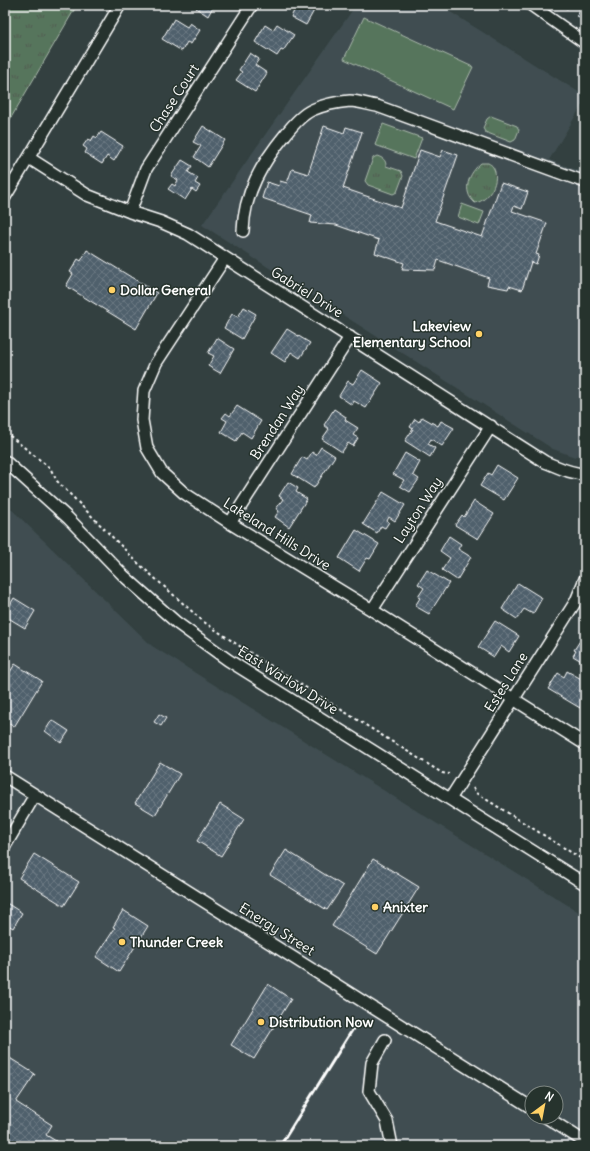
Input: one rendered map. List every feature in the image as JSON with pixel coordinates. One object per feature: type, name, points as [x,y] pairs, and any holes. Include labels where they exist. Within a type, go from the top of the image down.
[{"type":"street","points":[[5,197],[120,5]]},
{"type":"street","name":"Chase Court","points":[[130,212],[146,169],[252,5]]},
{"type":"street","points":[[531,5],[585,43]]},
{"type":"street","points":[[243,231],[243,220],[247,201],[259,170],[274,147],[292,125],[310,111],[322,106],[351,101],[377,106],[585,182]]},
{"type":"street","name":"Gabriel Drive","points":[[29,158],[87,195],[130,212],[161,222],[188,234],[545,462],[563,469],[585,474]]},
{"type":"street","name":"Lakeland Hills Drive","points":[[225,258],[156,363],[144,391],[142,420],[148,448],[162,473],[184,493],[230,523],[585,744]]},
{"type":"street","name":"Brendan Way","points":[[230,523],[350,337]]},
{"type":"street","name":"Layton Way","points":[[372,610],[490,426]]},
{"type":"street","name":"East Warlow Drive","points":[[5,461],[68,518],[124,576],[177,623],[228,660],[585,884]]},
{"type":"street","name":"Estes Lane","points":[[450,799],[576,601],[585,579]]},
{"type":"street","name":"Energy Street","points":[[5,776],[524,1103]]},
{"type":"street","points":[[5,846],[36,795]]},
{"type":"street","points":[[385,1040],[372,1064],[368,1091],[387,1121],[392,1146]]},
{"type":"street","points":[[558,1125],[585,1142]]},
{"type":"path","points":[[5,432],[50,468],[57,481],[140,565],[204,622],[238,645],[442,772],[449,774]]},
{"type":"path","points":[[473,788],[476,793],[585,861]]},
{"type":"shaded area","name":"Lakeview Elementary School","points":[[356,5],[439,5],[585,96],[585,100],[549,160],[585,173],[585,442],[583,452],[575,457],[553,449],[202,225]]},
{"type":"shaded area","points":[[5,503],[152,646],[585,916],[585,1146],[5,1146]]},
{"type":"green space","points":[[5,5],[77,5],[5,128]]},
{"type":"green space","points":[[364,17],[473,67],[453,109],[344,59]]},
{"type":"green space","points":[[491,116],[517,126],[519,130],[515,140],[511,142],[485,132],[483,128],[487,119]]},
{"type":"green space","points":[[383,124],[422,138],[414,159],[375,145]]},
{"type":"green space","points":[[377,156],[384,160],[386,166],[401,171],[403,176],[397,192],[393,194],[368,185],[365,181],[373,158]]},
{"type":"green space","points":[[481,163],[488,163],[492,166],[496,178],[495,184],[489,194],[485,198],[475,203],[468,193],[468,182],[473,172]]},
{"type":"green space","points":[[462,204],[484,212],[479,225],[458,217]]},
{"type":"building","points":[[198,5],[214,5],[208,16],[196,8]]},
{"type":"building","points":[[297,5],[317,5],[306,25],[291,17]]},
{"type":"building","points":[[562,5],[570,5],[567,9]]},
{"type":"building","points":[[579,5],[585,5],[585,16],[583,19],[577,16],[581,9],[577,7]]},
{"type":"building","points":[[174,19],[187,27],[190,23],[200,30],[191,44],[187,42],[182,51],[162,39]]},
{"type":"building","points":[[277,24],[294,35],[283,51],[281,50],[277,56],[255,42],[265,25],[273,30]]},
{"type":"building","points":[[250,53],[259,59],[255,65],[267,73],[255,92],[236,80],[242,72],[239,70]]},
{"type":"building","points":[[203,126],[225,140],[208,167],[194,157],[201,146],[193,142]]},
{"type":"building","points":[[324,126],[344,133],[346,127],[362,132],[343,188],[401,208],[420,150],[440,157],[443,150],[458,155],[435,221],[482,237],[501,183],[528,192],[522,209],[514,206],[512,211],[547,223],[536,254],[539,255],[536,264],[531,262],[522,290],[509,286],[508,289],[487,285],[489,278],[438,260],[435,270],[402,269],[404,263],[375,253],[379,240],[336,225],[310,223],[312,215],[262,198],[267,182],[279,186],[280,181],[287,183],[292,169],[308,174]]},
{"type":"building","points":[[101,132],[123,146],[114,161],[107,156],[102,164],[85,153],[87,149],[83,146],[88,139],[91,141],[94,136],[97,138]]},
{"type":"building","points":[[182,160],[192,166],[188,172],[198,178],[195,183],[200,186],[196,192],[192,189],[185,200],[168,189],[172,184],[175,186],[178,180],[171,176]]},
{"type":"building","name":"Dollar General","points":[[87,250],[157,293],[136,329],[66,286],[73,274],[70,272],[78,259],[81,261]]},
{"type":"building","points":[[244,307],[256,314],[242,339],[224,328],[232,314],[238,317]]},
{"type":"building","points":[[287,329],[310,343],[300,358],[291,352],[285,362],[271,353]]},
{"type":"building","points":[[217,338],[234,349],[220,373],[208,366],[214,356],[208,353]]},
{"type":"building","points":[[362,370],[382,383],[366,408],[354,401],[352,405],[339,396],[348,381],[353,384]]},
{"type":"building","points":[[237,406],[261,421],[251,438],[242,432],[236,441],[221,432],[227,421],[222,418],[226,413],[230,416]]},
{"type":"building","points":[[334,409],[346,417],[345,420],[358,428],[353,435],[358,438],[353,446],[348,443],[342,452],[322,439],[329,429],[324,425]]},
{"type":"building","points":[[422,417],[438,426],[441,421],[454,428],[442,446],[431,439],[428,444],[435,448],[430,457],[405,441],[413,429],[410,427],[415,419],[419,422]]},
{"type":"building","points":[[321,447],[335,456],[314,488],[292,474],[302,457],[307,460],[312,452],[316,455]]},
{"type":"building","points":[[405,453],[420,462],[413,475],[419,479],[410,492],[400,486],[404,480],[393,474]]},
{"type":"building","points":[[497,465],[518,478],[504,500],[480,486],[488,473],[491,475]]},
{"type":"building","points":[[288,482],[298,488],[296,492],[307,499],[289,527],[275,517],[279,511],[276,509],[283,499],[279,496]]},
{"type":"building","points":[[383,492],[405,505],[395,521],[389,517],[387,521],[389,522],[385,528],[381,526],[377,533],[363,524]]},
{"type":"building","points":[[474,501],[494,514],[478,539],[455,525],[462,515],[464,517]]},
{"type":"building","points":[[356,530],[379,544],[370,559],[367,558],[359,571],[339,558]]},
{"type":"building","points":[[449,536],[461,544],[458,549],[471,557],[457,580],[442,570],[450,558],[440,551]]},
{"type":"building","points":[[427,570],[449,583],[429,614],[415,606],[420,598],[418,597],[424,588],[418,584]]},
{"type":"building","points":[[518,583],[542,598],[533,614],[524,609],[517,619],[502,609]]},
{"type":"building","points":[[14,598],[35,611],[25,628],[5,616],[5,613]]},
{"type":"building","points":[[495,621],[519,636],[509,652],[501,646],[494,657],[478,647]]},
{"type":"building","points":[[585,633],[585,659],[583,662],[573,656],[576,651],[574,650]]},
{"type":"building","points":[[15,664],[42,681],[14,727],[5,721],[5,680]]},
{"type":"building","points":[[567,671],[585,681],[585,700],[580,708],[548,689],[558,673],[564,677]]},
{"type":"building","points":[[159,714],[166,718],[161,726],[154,722]]},
{"type":"building","points":[[52,720],[69,731],[61,743],[45,731]]},
{"type":"building","points":[[160,762],[180,774],[155,815],[135,803]]},
{"type":"building","points":[[220,804],[244,819],[221,856],[197,841]]},
{"type":"building","points":[[286,850],[343,886],[327,910],[270,875]]},
{"type":"building","points":[[34,854],[79,882],[64,906],[19,878]]},
{"type":"building","name":"Anixter","points":[[373,859],[419,887],[377,954],[332,926]]},
{"type":"building","points":[[5,902],[22,913],[13,928],[5,923]]},
{"type":"building","name":"Thunder Creek","points":[[123,910],[148,926],[119,972],[96,957],[115,928],[113,927]]},
{"type":"building","name":"Distribution Now","points":[[268,984],[291,999],[254,1059],[231,1045]]},
{"type":"building","points":[[5,1055],[35,1074],[16,1102],[52,1125],[46,1135],[56,1141],[52,1146],[5,1145]]},
{"type":"railway","points":[[280,1146],[356,1024]]},
{"type":"place","name":"Dollar General","points":[[112,290]]},
{"type":"place","name":"Lakeview Elementary School","points":[[479,334]]},
{"type":"place","name":"Anixter","points":[[375,907]]},
{"type":"place","name":"Thunder Creek","points":[[122,942]]},
{"type":"place","name":"Distribution Now","points":[[261,1022]]}]
